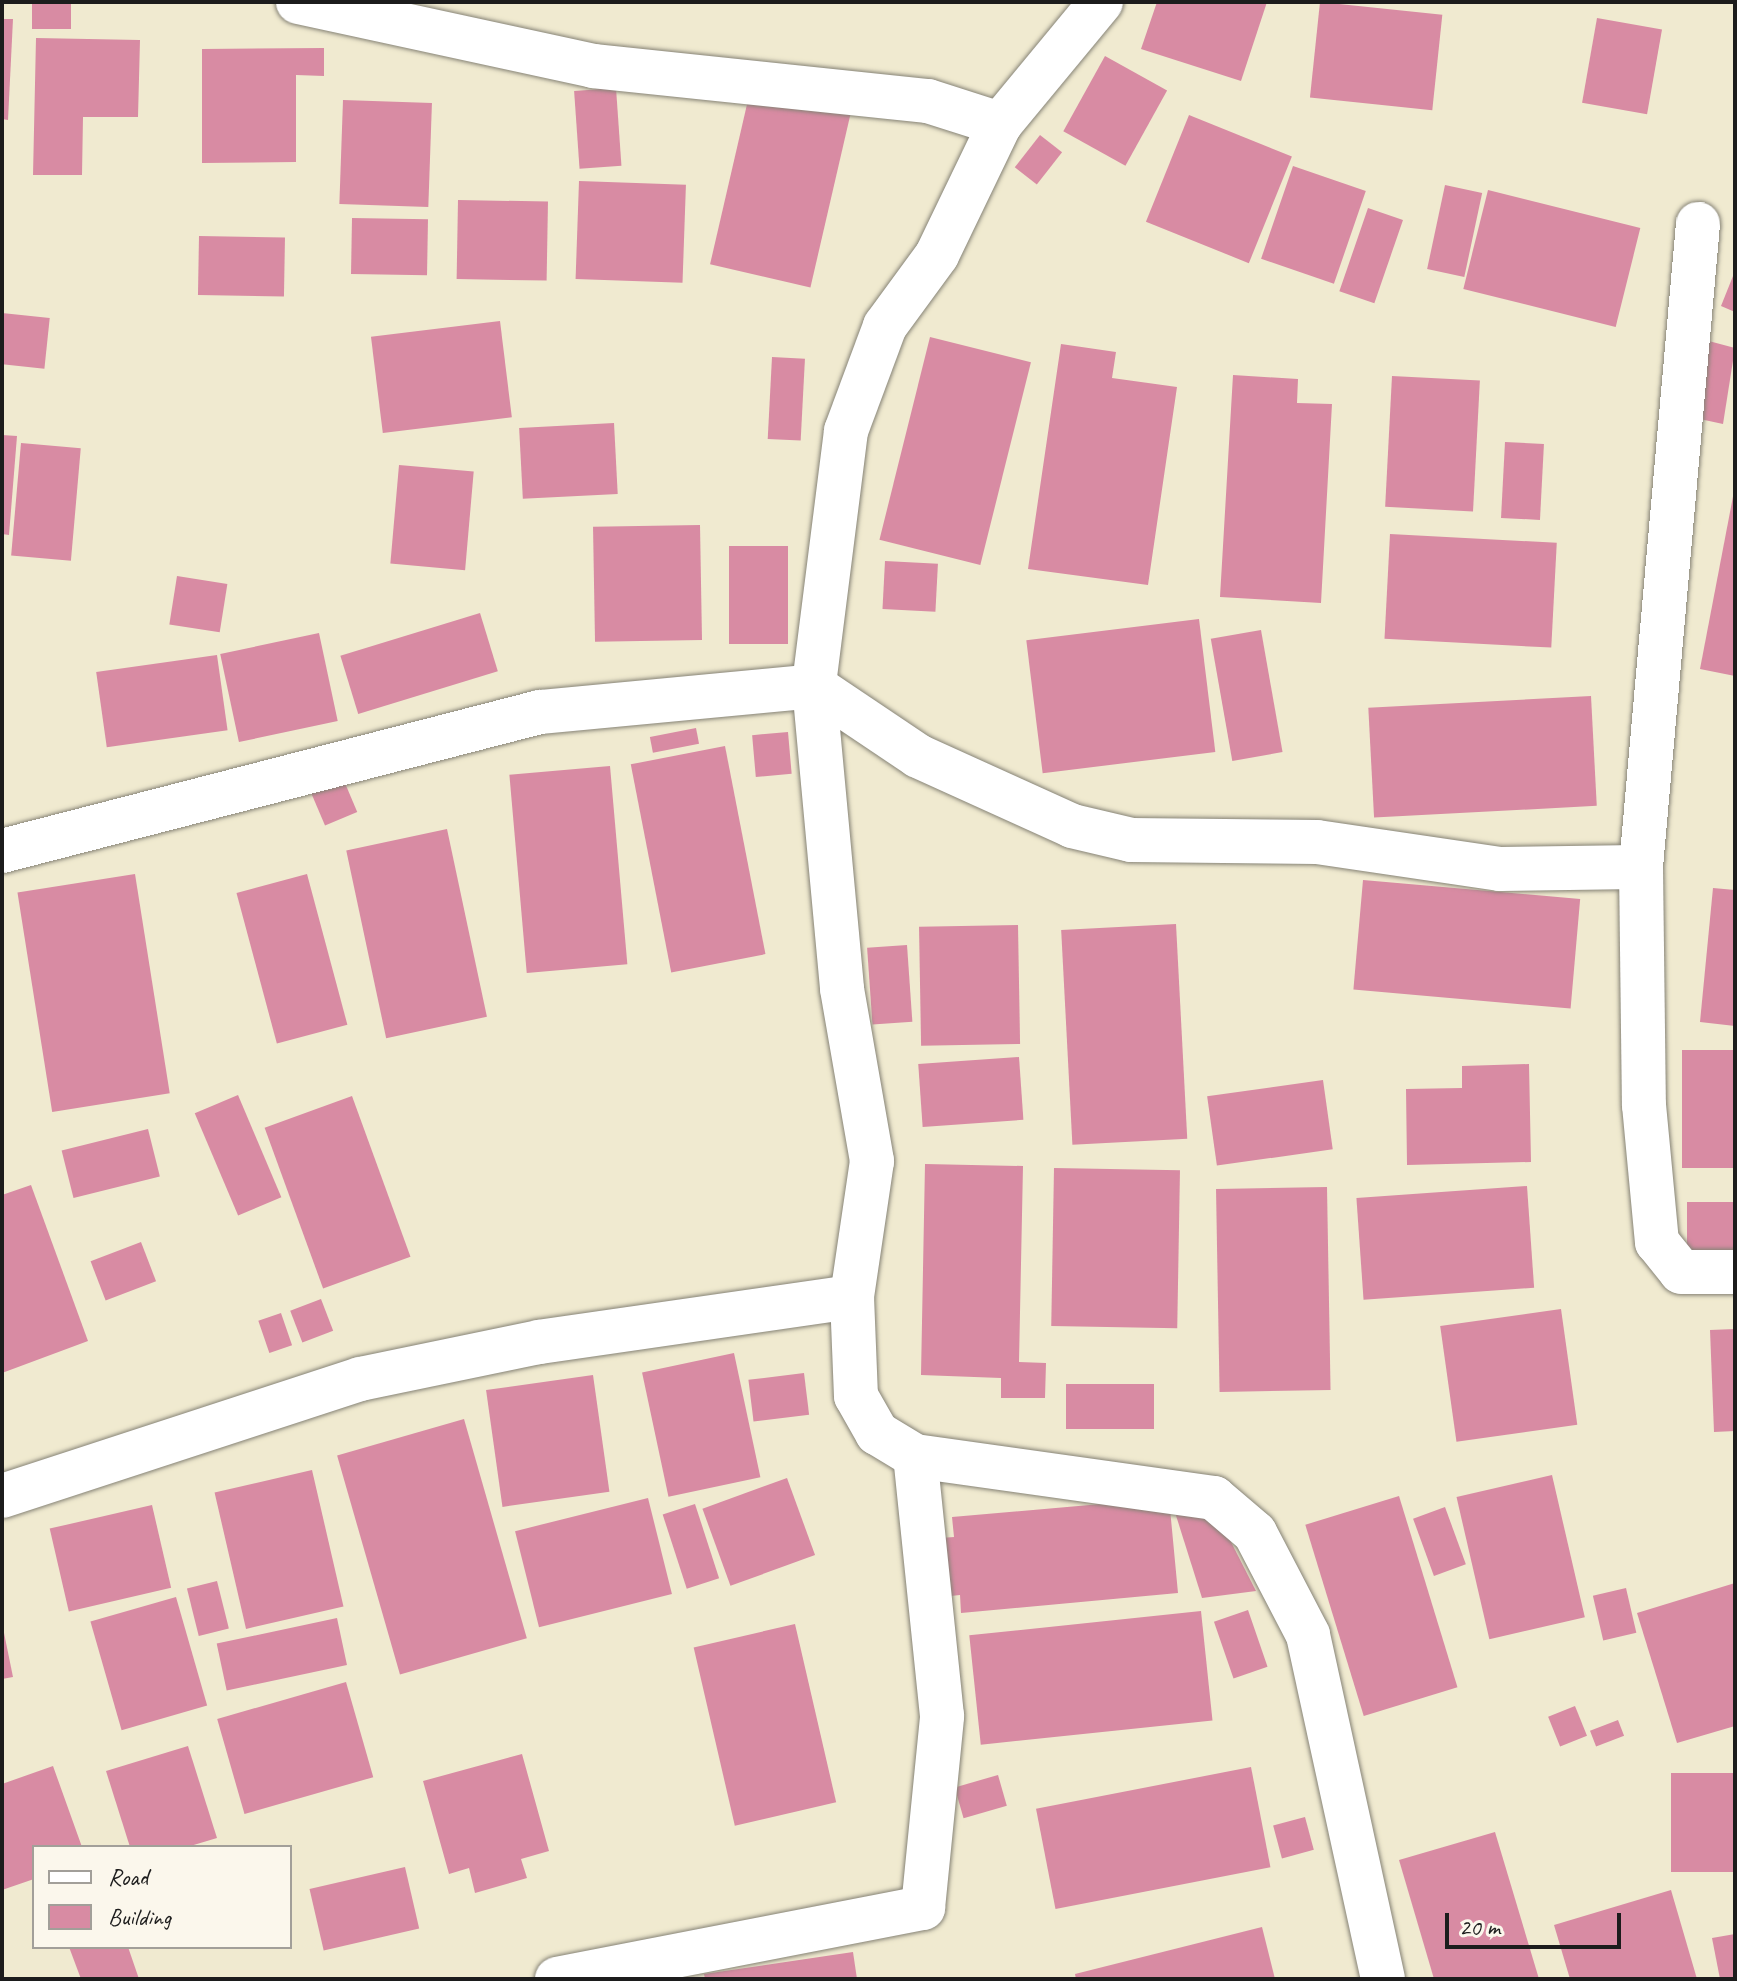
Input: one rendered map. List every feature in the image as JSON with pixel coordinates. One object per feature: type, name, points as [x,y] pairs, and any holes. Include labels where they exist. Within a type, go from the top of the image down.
[{"type":"street","points":[[298,2],[593,66],[928,101],[1000,124]]},
{"type":"street","points":[[1101,2],[1000,124],[937,255],[885,326],[846,431],[814,686],[842,989],[872,1161],[852,1297],[856,1396],[877,1433],[915,1456],[1214,1498],[1255,1533],[1308,1635],[1383,1979]]},
{"type":"street","points":[[1698,224],[1641,867],[1652,1221],[1657,1242],[1681,1272],[1735,1272]]},
{"type":"street","points":[[2,851],[540,712],[814,686],[918,756],[1072,826],[1131,840],[1317,842],[1500,869],[1641,867]]},
{"type":"street","points":[[2,1496],[360,1379],[539,1342],[852,1297]]},
{"type":"street","points":[[557,1979],[923,1908],[942,1716],[915,1456]]},
{"type":"building","points":[[32,2],[71,2],[71,29],[32,29]]},
{"type":"building","points":[[1157,2],[1267,2],[1241,81],[1141,49]]},
{"type":"building","points":[[1320,2],[1442,15],[1432,110],[1310,97]]},
{"type":"building","points":[[1597,18],[1662,29],[1647,114],[1582,103]]},
{"type":"building","points":[[2,19],[13,19],[8,120],[2,119]]},
{"type":"building","points":[[36,38],[140,40],[138,117],[83,117],[82,175],[33,175]]},
{"type":"building","points":[[324,48],[324,76],[296,75],[296,162],[202,163],[202,49]]},
{"type":"building","points":[[1105,56],[1167,90],[1125,166],[1063,131]]},
{"type":"building","points":[[751,87],[851,110],[810,288],[710,264]]},
{"type":"building","points":[[616,88],[621,166],[580,169],[574,91]]},
{"type":"building","points":[[343,100],[432,103],[428,207],[339,204]]},
{"type":"building","points":[[1189,115],[1292,157],[1249,263],[1146,222]]},
{"type":"building","points":[[1040,135],[1062,152],[1037,185],[1015,167]]},
{"type":"building","points":[[1293,166],[1366,191],[1334,284],[1261,259]]},
{"type":"building","points":[[579,181],[686,185],[683,283],[576,279]]},
{"type":"building","points":[[1445,185],[1482,193],[1464,277],[1427,269]]},
{"type":"building","points":[[1488,190],[1640,228],[1616,327],[1463,289]]},
{"type":"building","points":[[458,200],[548,202],[547,281],[457,279]]},
{"type":"building","points":[[1368,208],[1403,220],[1374,303],[1339,291]]},
{"type":"building","points":[[352,218],[428,219],[427,275],[351,274]]},
{"type":"building","points":[[199,236],[285,238],[284,296],[198,295]]},
{"type":"building","points":[[1735,271],[1735,312],[1721,306]]},
{"type":"building","points":[[2,313],[50,318],[44,369],[2,364]]},
{"type":"building","points":[[500,321],[512,417],[383,433],[371,337]]},
{"type":"building","points":[[930,337],[1031,362],[980,565],[879,540]]},
{"type":"building","points":[[1705,340],[1735,348],[1723,424],[1686,416]]},
{"type":"building","points":[[1061,344],[1116,352],[1112,378],[1177,387],[1148,585],[1028,569]]},
{"type":"building","points":[[772,357],[805,359],[801,441],[768,439]]},
{"type":"building","points":[[1233,375],[1298,379],[1297,403],[1332,404],[1321,603],[1220,597]]},
{"type":"building","points":[[1392,376],[1480,381],[1473,511],[1385,507]]},
{"type":"building","points":[[614,423],[618,494],[523,499],[519,428]]},
{"type":"building","points":[[2,435],[17,436],[9,535],[2,534]]},
{"type":"building","points":[[1505,442],[1544,444],[1540,520],[1501,518]]},
{"type":"building","points":[[21,443],[81,448],[71,561],[11,556]]},
{"type":"building","points":[[399,465],[474,472],[465,570],[390,564]]},
{"type":"building","points":[[1735,486],[1735,676],[1700,669]]},
{"type":"building","points":[[700,525],[702,640],[595,642],[593,527]]},
{"type":"building","points":[[1390,534],[1557,543],[1551,648],[1385,639]]},
{"type":"building","points":[[729,546],[788,546],[788,644],[729,644]]},
{"type":"building","points":[[885,561],[938,564],[935,612],[882,609]]},
{"type":"building","points":[[177,576],[227,584],[220,632],[169,624]]},
{"type":"building","points":[[480,613],[498,671],[358,714],[340,656]]},
{"type":"building","points":[[1199,619],[1215,752],[1043,773],[1026,640]]},
{"type":"building","points":[[1261,630],[1283,752],[1232,761],[1211,639]]},
{"type":"building","points":[[319,633],[338,721],[239,742],[220,654]]},
{"type":"building","points":[[217,655],[228,730],[107,747],[96,672]]},
{"type":"building","points":[[1591,696],[1597,806],[1374,818],[1368,708]]},
{"type":"building","points":[[696,728],[699,744],[653,753],[650,737]]},
{"type":"building","points":[[788,732],[792,774],[756,777],[752,735]]},
{"type":"building","points":[[725,746],[765,954],[671,972],[631,764]]},
{"type":"building","points":[[610,766],[627,964],[527,973],[509,775]]},
{"type":"building","points":[[342,776],[357,812],[325,826],[310,790]]},
{"type":"building","points":[[447,829],[487,1017],[386,1038],[346,850]]},
{"type":"building","points":[[135,874],[170,1093],[52,1112],[17,893]]},
{"type":"building","points":[[307,874],[347,1025],[277,1044],[236,893]]},
{"type":"building","points":[[1363,880],[1580,899],[1571,1009],[1353,990]]},
{"type":"building","points":[[1713,888],[1735,890],[1735,1026],[1700,1022]]},
{"type":"building","points":[[1176,924],[1187,1139],[1072,1145],[1061,930]]},
{"type":"building","points":[[1018,925],[1020,1044],[921,1046],[919,927]]},
{"type":"building","points":[[907,945],[912,1022],[872,1025],[867,948]]},
{"type":"building","points":[[1682,1050],[1735,1050],[1735,1168],[1682,1168]]},
{"type":"building","points":[[1019,1057],[1023,1120],[923,1127],[918,1064]]},
{"type":"building","points":[[1529,1064],[1531,1162],[1407,1165],[1406,1089],[1462,1088],[1462,1066]]},
{"type":"building","points":[[1323,1080],[1333,1149],[1217,1166],[1207,1096]]},
{"type":"building","points":[[238,1095],[281,1197],[238,1216],[195,1113]]},
{"type":"building","points":[[352,1096],[410,1257],[323,1288],[265,1128]]},
{"type":"building","points":[[148,1129],[160,1177],[73,1198],[62,1151]]},
{"type":"building","points":[[925,1164],[1023,1166],[1019,1362],[1046,1363],[1045,1398],[1001,1398],[1001,1378],[921,1375]]},
{"type":"building","points":[[1054,1168],[1180,1170],[1177,1328],[1051,1326]]},
{"type":"building","points":[[31,1185],[88,1341],[2,1373],[2,1195]]},
{"type":"building","points":[[1527,1186],[1534,1288],[1364,1300],[1356,1198]]},
{"type":"building","points":[[1327,1187],[1331,1390],[1220,1392],[1216,1189]]},
{"type":"building","points":[[1687,1202],[1735,1202],[1735,1252],[1687,1252]]},
{"type":"building","points":[[141,1242],[156,1281],[106,1301],[91,1261]]},
{"type":"building","points":[[321,1299],[333,1331],[302,1343],[290,1311]]},
{"type":"building","points":[[1561,1309],[1577,1425],[1456,1442],[1440,1326]]},
{"type":"building","points":[[281,1313],[292,1345],[269,1353],[258,1321]]},
{"type":"building","points":[[1735,1329],[1735,1431],[1714,1432],[1710,1330]]},
{"type":"building","points":[[734,1353],[760,1477],[668,1497],[642,1373]]},
{"type":"building","points":[[804,1373],[809,1415],[754,1422],[748,1380]]},
{"type":"building","points":[[593,1375],[609,1492],[502,1507],[486,1390]]},
{"type":"building","points":[[1066,1384],[1154,1384],[1154,1429],[1066,1429]]},
{"type":"building","points":[[464,1419],[527,1638],[400,1675],[337,1455]]},
{"type":"building","points":[[312,1470],[343,1606],[246,1629],[215,1492]]},
{"type":"building","points":[[1552,1475],[1585,1617],[1489,1639],[1457,1497]]},
{"type":"building","points":[[787,1478],[815,1555],[730,1586],[702,1509]]},
{"type":"building","points":[[1399,1496],[1457,1687],[1364,1716],[1305,1525]]},
{"type":"building","points":[[648,1498],[672,1594],[539,1627],[515,1531]]},
{"type":"building","points":[[1169,1498],[1178,1593],[961,1613],[960,1595],[932,1598],[927,1539],[954,1537],[952,1517]]},
{"type":"building","points":[[1199,1498],[1230,1540],[1256,1591],[1202,1598],[1173,1506]]},
{"type":"building","points":[[695,1504],[719,1578],[687,1589],[663,1515]]},
{"type":"building","points":[[152,1505],[171,1588],[69,1611],[50,1529]]},
{"type":"building","points":[[1445,1507],[1466,1564],[1434,1576],[1413,1519]]},
{"type":"building","points":[[217,1581],[229,1629],[199,1636],[187,1588]]},
{"type":"building","points":[[1735,1583],[1735,1726],[1677,1743],[1637,1613]]},
{"type":"building","points":[[1626,1588],[1636,1633],[1603,1640],[1593,1596]]},
{"type":"building","points":[[176,1597],[207,1706],[122,1730],[90,1622]]},
{"type":"building","points":[[1248,1610],[1268,1667],[1233,1678],[1214,1622]]},
{"type":"building","points":[[1201,1611],[1212,1720],[981,1745],[969,1635]]},
{"type":"building","points":[[337,1618],[347,1665],[227,1691],[217,1644]]},
{"type":"building","points":[[2,1623],[13,1677],[2,1679]]},
{"type":"building","points":[[795,1624],[836,1802],[735,1826],[694,1647]]},
{"type":"building","points":[[346,1682],[373,1777],[244,1814],[217,1719]]},
{"type":"building","points":[[1575,1706],[1587,1736],[1560,1747],[1548,1717]]},
{"type":"building","points":[[1618,1720],[1624,1736],[1596,1747],[1590,1731]]},
{"type":"building","points":[[188,1746],[217,1838],[194,1845],[129,1845],[106,1771]]},
{"type":"building","points":[[522,1754],[549,1851],[521,1859],[527,1878],[475,1893],[469,1868],[449,1874],[423,1781]]},
{"type":"building","points":[[53,1766],[81,1845],[32,1845],[32,1880],[2,1890],[2,1784]]},
{"type":"building","points":[[1251,1767],[1270,1867],[1055,1909],[1036,1809]]},
{"type":"building","points":[[1671,1773],[1735,1773],[1735,1872],[1671,1872]]},
{"type":"building","points":[[998,1775],[1007,1806],[964,1818],[955,1787]]},
{"type":"building","points":[[1305,1817],[1314,1850],[1282,1858],[1273,1826]]},
{"type":"building","points":[[1495,1832],[1539,1979],[1434,1979],[1399,1860]]},
{"type":"building","points":[[405,1867],[419,1928],[324,1950],[310,1889]]},
{"type":"building","points":[[1671,1890],[1697,1979],[1570,1979],[1554,1925]]},
{"type":"building","points":[[1262,1927],[1275,1979],[1076,1979],[1075,1974]]},
{"type":"building","points":[[1735,1934],[1735,1979],[1720,1979],[1712,1938]]},
{"type":"building","points":[[70,1949],[129,1949],[139,1979],[81,1979]]},
{"type":"building","points":[[853,1952],[857,1979],[705,1979],[704,1974]]}]
